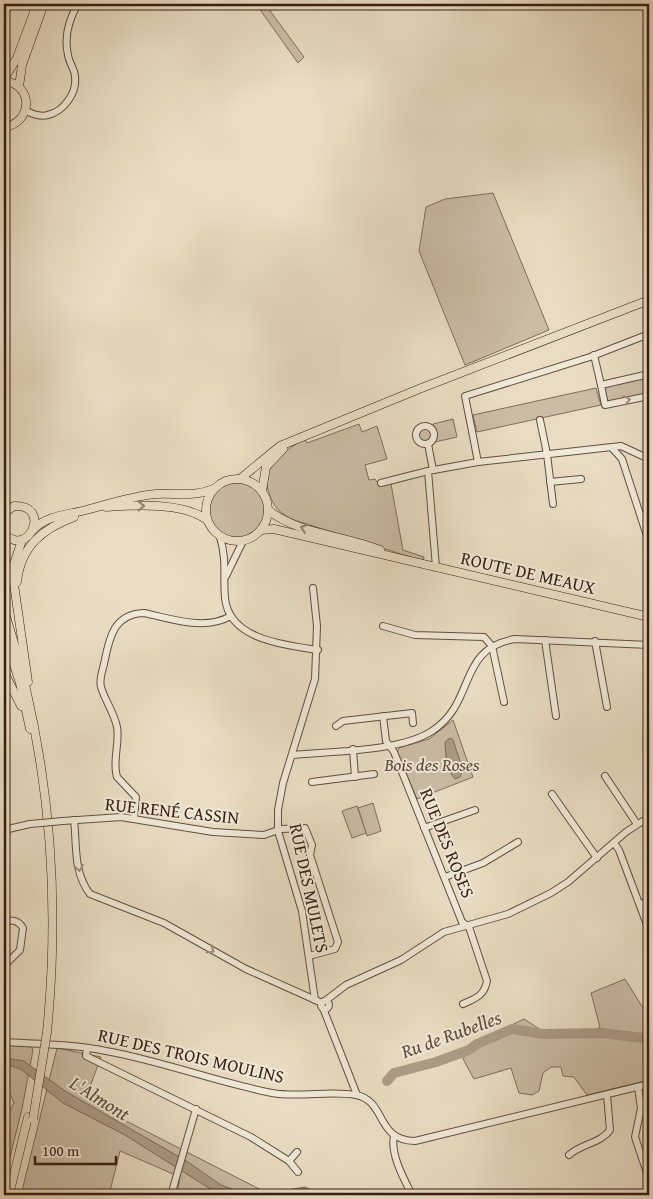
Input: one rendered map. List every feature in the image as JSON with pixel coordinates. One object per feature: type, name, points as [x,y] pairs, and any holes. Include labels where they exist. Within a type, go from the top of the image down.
[{"type":"main road","points":[[4,128],[17,123],[26,111],[26,97],[19,87],[4,80],[17,58],[36,4]]},
{"type":"main road","points":[[19,87],[22,65],[44,4]]},
{"type":"main road","points":[[240,479],[275,449],[301,437],[649,300]]},
{"type":"main road","points":[[213,489],[206,504],[207,520],[211,528],[220,537],[232,541],[243,541],[261,530],[268,510],[262,491],[264,472],[270,461],[301,437]]},
{"type":"main road","points":[[5,509],[19,506],[40,515],[55,516],[138,497],[166,494],[197,494],[213,489],[225,481],[240,479],[254,484],[262,491]]},
{"type":"main road","points":[[92,509],[156,506],[192,512],[207,520]]},
{"type":"main road","points":[[29,510],[34,520],[33,530]]},
{"type":"main road","name":"ROUTE DE MEAUX","points":[[268,510],[297,526],[331,537],[357,542],[400,559]]},
{"type":"main road","points":[[15,593],[19,568],[31,544],[57,523],[82,511]]},
{"type":"main road","points":[[14,1195],[31,1118],[45,1032],[53,960],[51,868],[46,804],[13,569],[22,540],[41,523],[55,516]]},
{"type":"main road","name":"ROUTE DE MEAUX","points":[[261,530],[274,529],[649,617]]},
{"type":"main road","points":[[5,535],[22,540]]},
{"type":"main road","points":[[4,610],[31,706]]},
{"type":"main road","points":[[4,634],[20,683],[32,738],[42,808],[48,878],[48,967],[45,1032]]},
{"type":"main road","points":[[4,672],[18,698],[32,738]]},
{"type":"main road","points":[[9,1195],[31,1118]]},
{"type":"street","points":[[4,9],[7,4]]},
{"type":"street","points":[[26,111],[37,115],[48,115],[66,103],[72,94],[76,76],[68,55],[68,23],[78,4]]},
{"type":"street","points":[[478,462],[465,396],[594,355],[649,334]]},
{"type":"street","points":[[594,355],[605,405],[649,396]]},
{"type":"street","points":[[601,384],[649,374]]},
{"type":"street","points":[[540,420],[547,454],[553,504]]},
{"type":"street","points":[[428,444],[436,567]]},
{"type":"street","points":[[381,483],[431,470],[478,462],[621,446],[649,459]]},
{"type":"street","points":[[612,448],[622,460],[649,542]]},
{"type":"street","points":[[622,460],[637,454]]},
{"type":"street","points":[[550,482],[581,479]]},
{"type":"street","points":[[220,537],[224,550],[225,601],[231,616],[239,626],[256,637],[318,650]]},
{"type":"street","points":[[226,577],[243,541]]},
{"type":"street","name":"RUE DES MULETS","points":[[313,588],[318,650],[315,678],[279,801],[278,831],[302,911],[309,956],[324,1004]]},
{"type":"street","points":[[134,819],[136,797],[117,777],[117,726],[111,707],[101,688],[100,680],[110,636],[124,617],[135,613],[204,624],[215,623],[231,616]]},
{"type":"street","points":[[383,626],[415,635],[484,637],[492,646],[504,702]]},
{"type":"street","points":[[292,755],[390,745],[420,737],[442,723],[458,705],[473,665],[492,646],[515,639],[596,641],[649,645]]},
{"type":"street","points":[[545,640],[556,716]]},
{"type":"street","points":[[596,641],[607,707]]},
{"type":"street","points":[[336,726],[343,721],[412,713],[413,723]]},
{"type":"street","name":"RUE DES ROSES","points":[[384,716],[386,741],[390,745],[444,877],[468,927],[487,981],[486,990],[480,997],[463,1004]]},
{"type":"street","points":[[353,749],[355,777]]},
{"type":"street","points":[[312,782],[374,774]]},
{"type":"street","points":[[605,776],[637,824]]},
{"type":"street","points":[[552,794],[597,858]]},
{"type":"street","points":[[424,828],[475,810]]},
{"type":"street","name":"RUE RENÉ CASSIN","points":[[4,830],[30,824],[110,816],[236,834],[264,836],[278,831],[301,827],[307,830],[312,845],[310,855],[338,942],[338,946],[335,948],[309,956]]},
{"type":"street","points":[[324,1004],[346,985],[401,960],[444,932],[465,924],[508,914],[533,903],[568,882],[637,824],[649,817]]},
{"type":"street","points":[[74,820],[78,871],[82,884],[90,894],[164,923],[246,968],[324,1004],[330,1026],[357,1095],[367,1099],[394,1136],[404,1141],[415,1141],[649,1084]]},
{"type":"street","points":[[444,877],[483,863],[518,842]]},
{"type":"street","points":[[614,843],[649,930]]},
{"type":"street","points":[[640,904],[649,901]]},
{"type":"street","points":[[4,921],[14,920],[19,922],[24,928],[20,950],[4,966]]},
{"type":"street","name":"RUE DES TROIS MOULINS","points":[[4,1042],[87,1048],[160,1064],[274,1093],[357,1095]]},
{"type":"street","points":[[87,1048],[86,1056],[250,1137],[289,1161],[298,1172]]},
{"type":"street","points":[[638,1087],[641,1108],[635,1137],[649,1177]]},
{"type":"street","points":[[569,1155],[577,1148],[606,1137],[610,1130],[607,1095]]},
{"type":"street","points":[[171,1195],[196,1109]]},
{"type":"street","points":[[394,1136],[394,1147],[402,1176],[412,1195]]},
{"type":"street","points":[[289,1161],[297,1152]]},
{"type":"green space","points":[[256,4],[265,4],[304,57],[298,63]]},
{"type":"green space","points":[[493,193],[549,330],[465,365],[419,251],[426,207],[445,199]]},
{"type":"green space","points":[[649,377],[649,394],[608,402],[605,390],[607,386]]},
{"type":"green space","points":[[596,388],[601,405],[477,432],[473,415]]},
{"type":"green space","points":[[453,419],[457,437],[435,442],[436,434],[433,424]]},
{"type":"green space","points":[[359,424],[362,432],[377,426],[387,459],[365,465],[369,480],[375,479],[380,486],[391,484],[403,550],[424,557],[423,561],[294,520],[279,511],[272,501],[267,486],[267,477],[275,461],[281,455],[305,439],[307,443]]},
{"type":"green space","points":[[422,428],[428,428],[432,435],[428,442],[422,442],[418,438],[418,432]]},
{"type":"green space","points":[[237,482],[248,484],[257,490],[263,499],[265,510],[263,521],[257,530],[248,536],[237,538],[226,536],[217,530],[211,521],[209,510],[211,499],[217,490],[226,484]]},
{"type":"green space","name":"Bois des Roses","points":[[453,720],[473,777],[417,799],[397,752],[399,748],[429,739]]},
{"type":"green space","points":[[373,803],[381,831],[367,836],[358,808]]},
{"type":"green space","points":[[357,806],[366,833],[352,838],[342,811]]},
{"type":"green space","points":[[625,979],[643,1008],[649,1012],[649,1080],[587,1095],[574,1077],[563,1076],[561,1067],[551,1067],[543,1073],[539,1091],[532,1095],[519,1093],[511,1068],[474,1079],[463,1059],[472,1044],[524,1019],[541,1030],[594,1031],[600,1027],[591,993]]},
{"type":"green space","points":[[4,1044],[31,1045],[33,1050],[22,1109],[4,1181],[3,1151],[5,1130],[14,1103],[4,1086]]},
{"type":"green space","points":[[57,1048],[101,1057],[88,1092],[126,1121],[271,1195],[177,1195],[180,1177],[120,1151],[109,1195],[21,1195]]},
{"type":"shaded area","points":[[450,738],[453,740],[463,770],[460,777],[455,779],[448,766],[446,756],[445,742]]},
{"type":"shaded area","points":[[4,1058],[24,1061],[65,1091],[188,1162],[221,1185],[247,1195],[220,1195],[125,1135],[63,1103],[22,1070],[12,1066],[4,1066]]},
{"type":"shaded area","points":[[305,1187],[322,1195],[271,1195],[282,1191]]},
{"type":"waterway","name":"Ru de Rubelles","points":[[387,1081],[394,1073],[436,1062],[469,1050],[477,1044],[512,1029],[543,1034],[602,1033],[642,1038],[649,1035]]},
{"type":"water label","name":"L'Almont","points":[[100,1098]]}]
